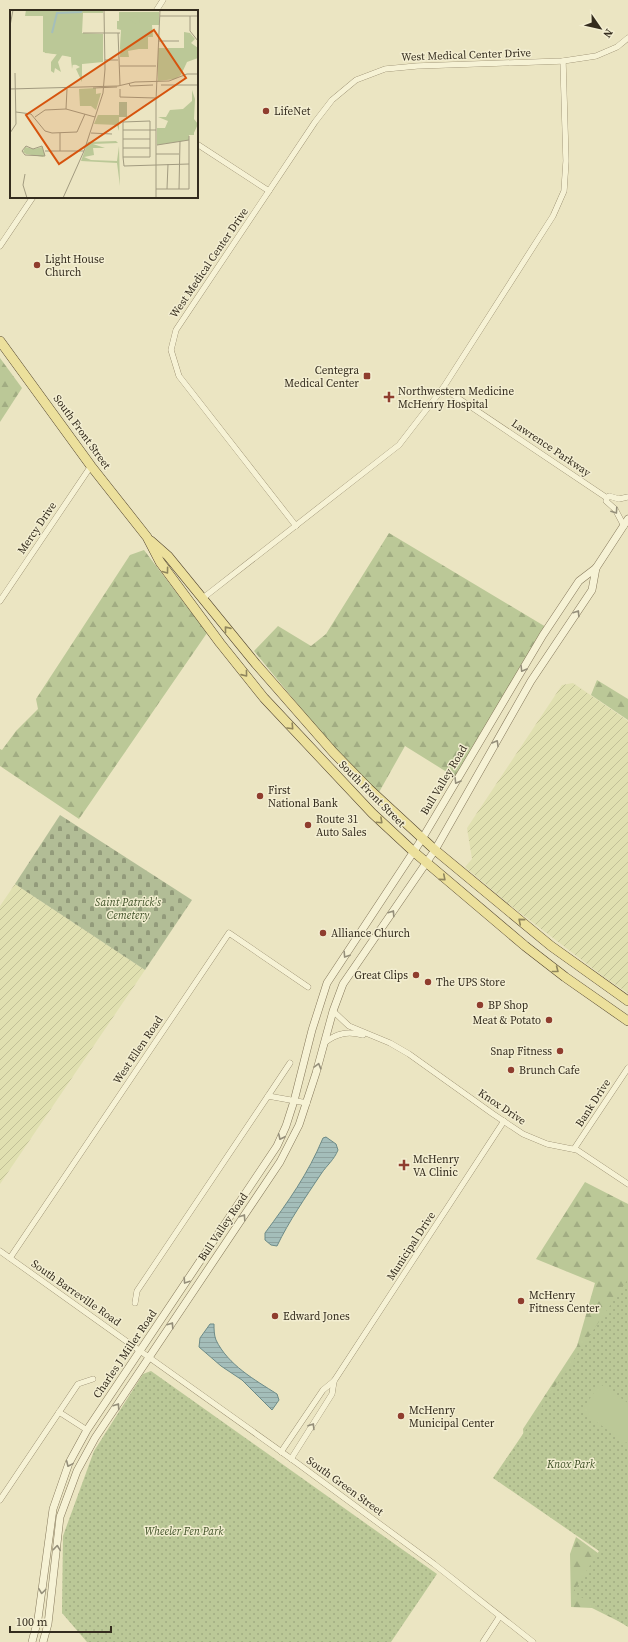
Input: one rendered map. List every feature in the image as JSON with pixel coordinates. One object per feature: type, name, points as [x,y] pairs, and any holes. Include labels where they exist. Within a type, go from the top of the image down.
[{"type":"main road","name":"South Front Street","points":[[0,340],[91,466],[147,537],[168,556],[256,664],[333,752],[369,789],[435,850],[551,946],[628,1001]]},
{"type":"main road","name":"South Front Street","points":[[147,537],[160,562],[220,644],[264,698],[372,813],[426,863],[525,946],[565,977],[628,1021]]},
{"type":"street","points":[[157,10],[163,0]]},
{"type":"street","name":"West Medical Center Drive","points":[[296,526],[179,376],[171,350],[176,330],[315,122],[332,100],[356,80],[385,69],[563,61],[596,56],[617,47],[628,38]]},
{"type":"street","points":[[203,598],[399,445],[444,388],[553,216],[564,191],[566,161],[563,61]]},
{"type":"street","points":[[198,145],[269,191]]},
{"type":"street","points":[[0,246],[32,198]]},
{"type":"street","name":"Lawrence Parkway","points":[[444,388],[607,498],[606,500],[615,509],[624,526]]},
{"type":"street","name":"Mercy Drive","points":[[0,601],[91,466]]},
{"type":"street","points":[[607,498],[609,496],[619,499],[628,497]]},
{"type":"street","name":"Bull Valley Road","points":[[294,1101],[312,1030],[327,983],[414,852],[543,635],[579,581],[596,568],[628,519]]},
{"type":"street","name":"Bull Valley Road","points":[[149,1358],[280,1162],[299,1125],[307,1103],[333,1011],[343,984],[435,850],[531,681],[592,590],[596,568]]},
{"type":"street","name":"West Ellen Road","points":[[10,1258],[229,933],[308,987]]},
{"type":"street","name":"Knox Drive","points":[[333,1011],[345,1024],[390,1043],[409,1054],[523,1134],[538,1141],[574,1149],[628,1184]]},
{"type":"street","name":"Knox Drive","points":[[324,1043],[334,1036],[344,1033],[370,1035]]},
{"type":"street","points":[[135,1303],[137,1291],[290,1063]]},
{"type":"street","name":"Bank Drive","points":[[574,1149],[628,1068]]},
{"type":"street","points":[[268,1096],[307,1103]]},
{"type":"street","name":"Charles J Miller Road","points":[[32,1642],[38,1619],[52,1509],[69,1463],[87,1430],[277,1146],[286,1126],[294,1101]]},
{"type":"street","name":"Municipal Drive","points":[[281,1452],[323,1390],[334,1381],[504,1122]]},
{"type":"street","name":"South Barreville Road","points":[[0,1251],[140,1351]]},
{"type":"street","name":"South Green Street","points":[[140,1351],[434,1564],[533,1642]]},
{"type":"street","name":"Charles J Miller Road","points":[[43,1642],[48,1624],[60,1517],[77,1471],[95,1438],[149,1358]]},
{"type":"street","points":[[0,1500],[78,1384],[93,1379]]},
{"type":"street","name":"Municipal Drive","points":[[291,1459],[332,1394],[334,1381]]},
{"type":"street","points":[[58,1412],[87,1430]]},
{"type":"street","points":[[482,1642],[500,1616]]},
{"type":"green space","points":[[0,358],[22,388],[0,422]]},
{"type":"green space","points":[[389,533],[546,627],[458,779],[405,746],[378,794],[345,762],[254,651],[278,626],[311,646],[326,634]]},
{"type":"green space","points":[[144,550],[207,633],[79,819],[0,766],[0,749],[2,750],[16,731],[38,709],[36,699],[130,555]]},
{"type":"green space","points":[[597,680],[628,699],[628,720],[591,695]]},
{"type":"green space","points":[[573,683],[628,721],[628,993],[604,977],[510,905],[465,867],[472,859],[467,828],[562,685]]},
{"type":"green space","name":"Saint Patrick's Cemetery","points":[[60,815],[192,900],[145,970],[15,884]]},
{"type":"green space","points":[[15,884],[145,970],[0,1184],[0,906]]},
{"type":"green space","points":[[585,1182],[628,1204],[628,1313],[525,1449],[523,1429],[577,1346],[595,1283],[536,1259]]},
{"type":"green space","name":"Knox Park","points":[[628,1279],[628,1627],[573,1592],[599,1551],[493,1478]]},
{"type":"green space","name":"Wheeler Fen Park","points":[[151,1371],[437,1574],[391,1642],[87,1642],[62,1613],[63,1536],[94,1451],[143,1374]]},
{"type":"green space","points":[[600,1384],[628,1403],[628,1441],[626,1443],[581,1411]]},
{"type":"green space","points":[[576,1537],[609,1561],[628,1626],[592,1608],[571,1607],[570,1554]]},
{"type":"water","points":[[326,1137],[336,1144],[338,1150],[336,1154],[321,1174],[277,1246],[271,1245],[265,1240],[265,1233],[297,1187],[311,1164],[323,1138]]},
{"type":"water","points":[[210,1324],[214,1324],[214,1334],[216,1340],[228,1357],[243,1371],[277,1394],[279,1400],[272,1410],[242,1380],[221,1366],[199,1347],[200,1338]]},
{"type":"place","name":"LifeNet","points":[[266,111]]},
{"type":"place","name":"Light House Church","points":[[37,265]]},
{"type":"place","name":"Centegra Medical Center","points":[[367,376]]},
{"type":"place","name":"Northwestern Medicine McHenry Hospital","points":[[389,397]]},
{"type":"place","name":"First National Bank","points":[[260,796]]},
{"type":"place","name":"Route 31 Auto Sales","points":[[308,825]]},
{"type":"place","name":"Alliance Church","points":[[323,933]]},
{"type":"place","name":"Great Clips","points":[[416,975]]},
{"type":"place","name":"The UPS Store","points":[[428,982]]},
{"type":"place","name":"BP Shop","points":[[480,1005]]},
{"type":"place","name":"Meat & Potato","points":[[549,1020]]},
{"type":"place","name":"Snap Fitness","points":[[560,1051]]},
{"type":"place","name":"Brunch Cafe","points":[[511,1070]]},
{"type":"place","name":"McHenry VA Clinic","points":[[404,1165]]},
{"type":"place","name":"McHenry Fitness Center","points":[[521,1301]]},
{"type":"place","name":"Edward Jones","points":[[275,1316]]},
{"type":"place","name":"McHenry Municipal Center","points":[[401,1416]]}]
